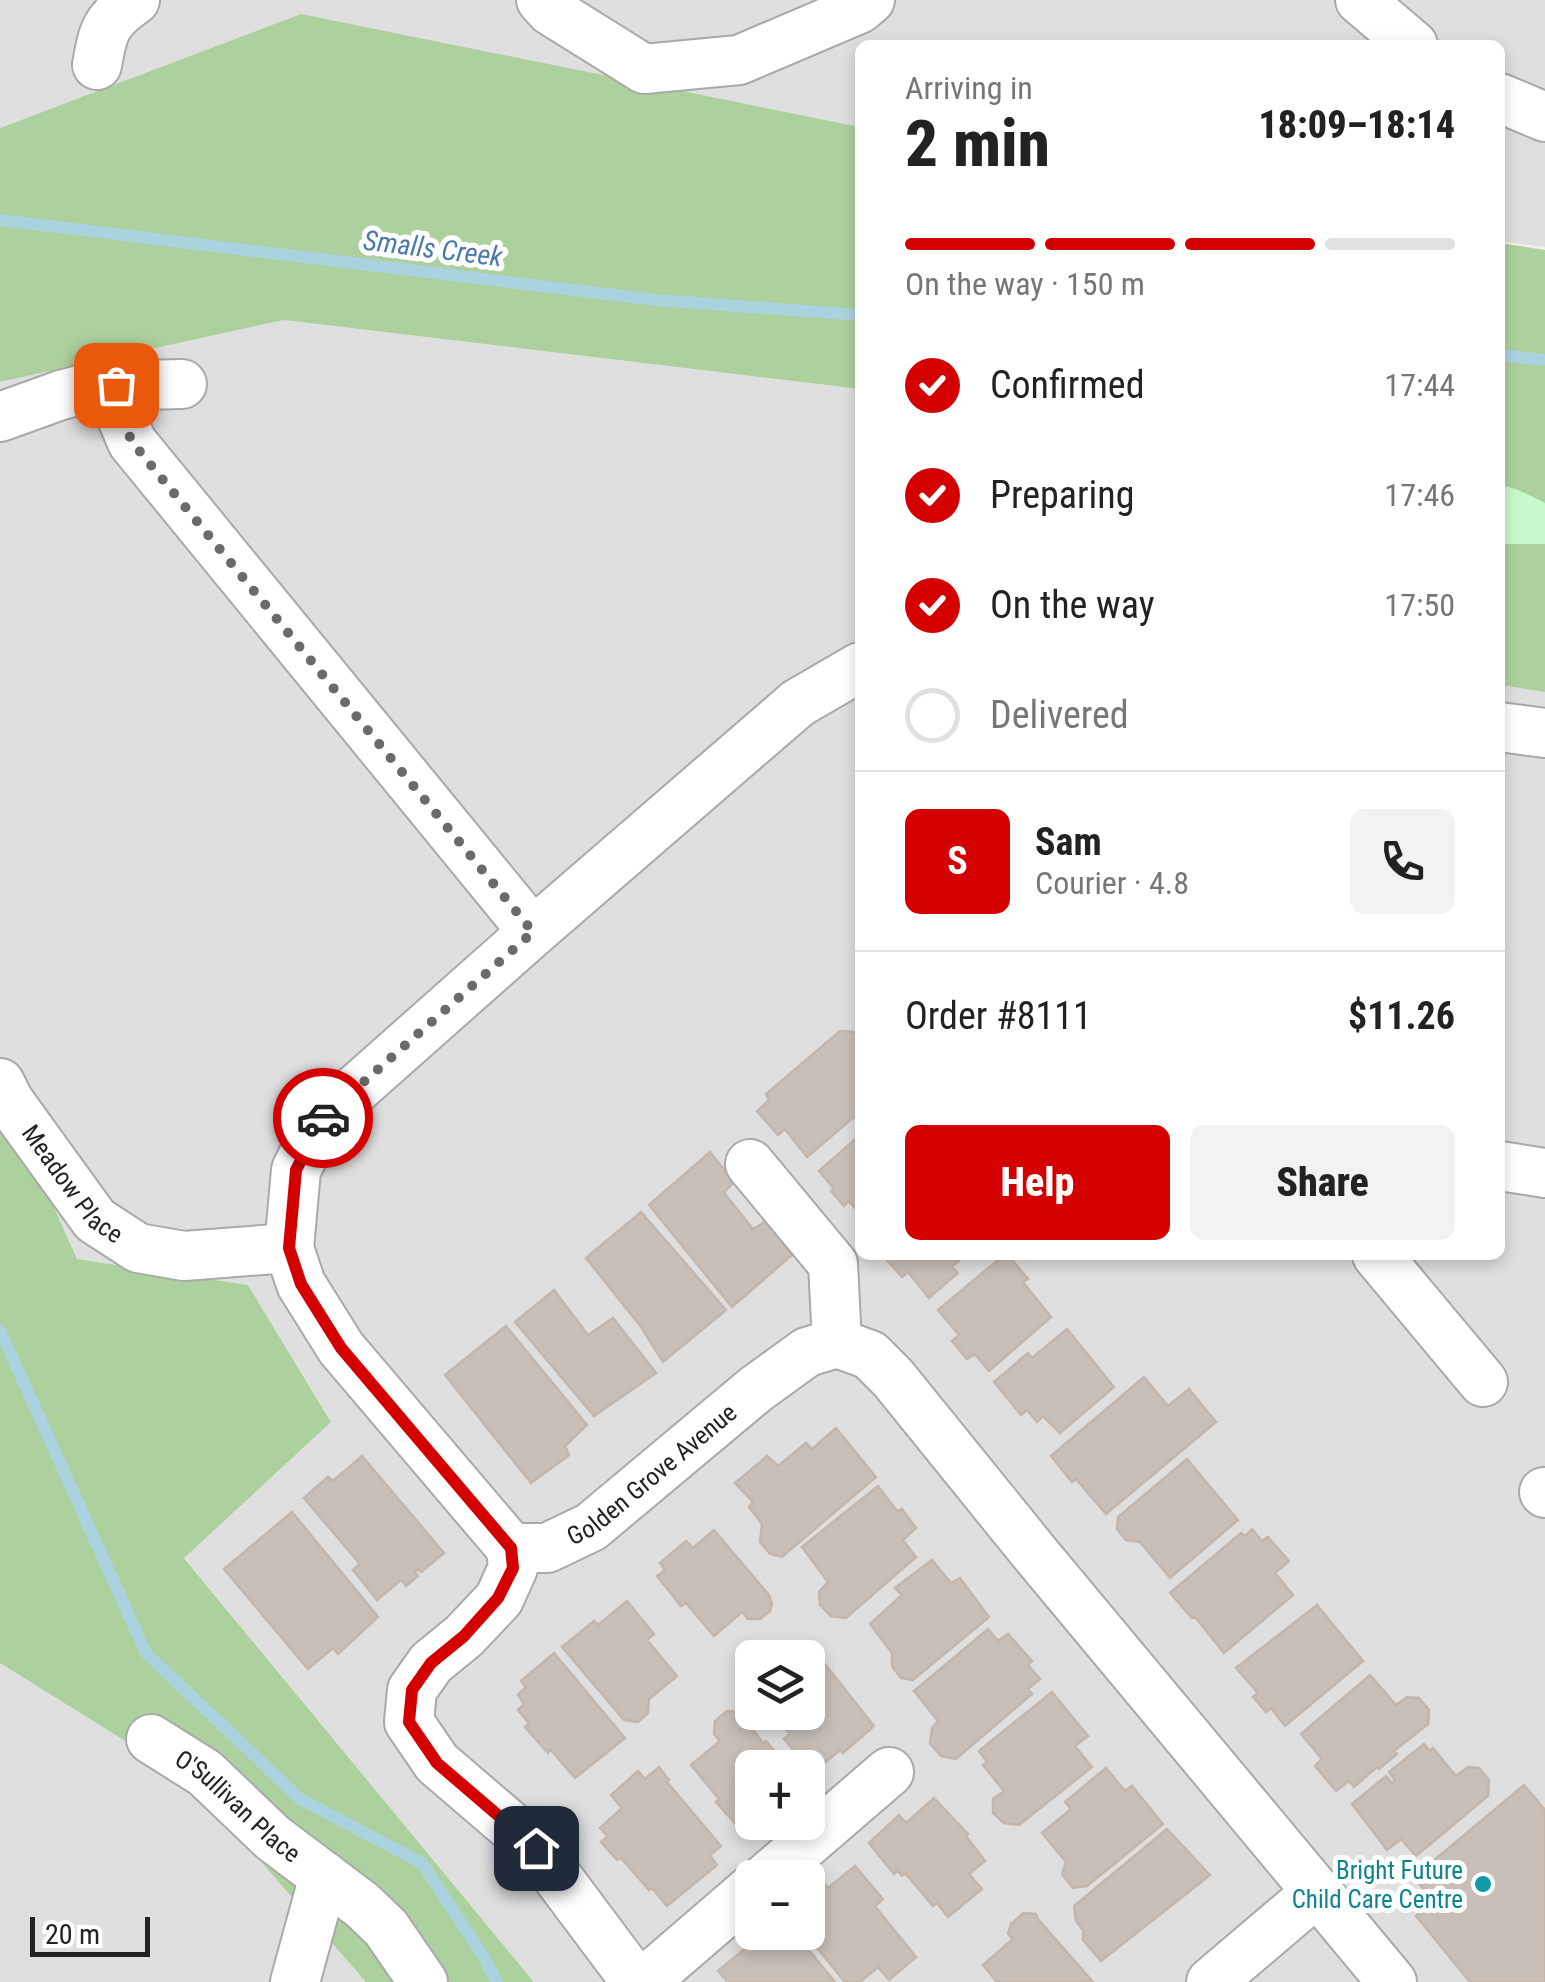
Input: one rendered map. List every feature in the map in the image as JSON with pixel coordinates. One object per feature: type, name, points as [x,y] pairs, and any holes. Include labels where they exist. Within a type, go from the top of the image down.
[{"type":"street","points":[[97,66],[109,22],[134,0]]},
{"type":"street","points":[[541,0],[644,69],[739,60],[859,9],[870,0]]},
{"type":"street","points":[[1360,0],[1407,40]]},
{"type":"street","points":[[1505,100],[1545,116]]},
{"type":"street","points":[[0,418],[81,389],[182,384]]},
{"type":"street","points":[[116,385],[121,416],[132,442],[533,932]]},
{"type":"street","points":[[636,1982],[536,1848],[437,1763],[409,1722],[412,1690],[431,1663],[464,1636],[498,1598],[513,1568],[511,1548],[341,1348],[301,1284],[289,1248],[296,1170],[321,1120],[798,704],[855,670]]},
{"type":"street","points":[[1505,728],[1545,733]]},
{"type":"street","name":"Meadow Place","points":[[0,1083],[96,1220],[138,1248],[184,1256],[289,1248]]},
{"type":"street","points":[[750,1164],[832,1264],[837,1343],[870,1355],[893,1378],[1392,1982]]},
{"type":"street","points":[[1505,1167],[1545,1173]]},
{"type":"street","points":[[1381,1260],[1482,1382]]},
{"type":"street","name":"Golden Grove Avenue","points":[[511,1548],[547,1548],[591,1528],[756,1389],[807,1352],[837,1343]]},
{"type":"street","name":"O'Sullivan Place","points":[[151,1739],[205,1773],[273,1838],[362,1905],[386,1928],[424,1982]]},
{"type":"street","points":[[787,1860],[888,1772]]},
{"type":"street","name":"O'Sullivan Place","points":[[295,1982],[324,1876]]},
{"type":"street","points":[[1211,1982],[1318,1892]]},
{"type":"street","points":[[644,1982],[735,1904]]},
{"type":"shaded area","points":[[0,0],[1545,0],[1545,247],[1505,242],[1505,40],[855,40],[855,126],[301,14],[0,128]]},
{"type":"shaded area","points":[[284,320],[855,388],[855,1260],[1505,1260],[1505,686],[1545,692],[1545,1982],[534,1982],[184,1557],[331,1421],[248,1285],[77,1259],[0,1086],[0,382]]},
{"type":"shaded area","points":[[0,1663],[191,1782],[366,1982],[0,1982]]},
{"type":"green space","points":[[301,14],[855,126],[855,388],[284,320],[0,382],[0,128]]},
{"type":"green space","points":[[1505,244],[1545,250],[1545,692],[1505,686]]},
{"type":"green space","points":[[1505,486],[1545,503],[1545,544],[1505,544]]},
{"type":"green space","points":[[0,1086],[77,1259],[248,1285],[331,1422],[184,1558],[534,1982],[366,1982],[191,1782],[0,1663]]},
{"type":"building","points":[[840,1031],[855,1033],[855,1116],[807,1157],[785,1129],[778,1135],[757,1111],[769,1100],[766,1094]]},
{"type":"building","points":[[855,1139],[855,1208],[849,1201],[844,1206],[819,1171]]},
{"type":"building","points":[[710,1152],[734,1182],[724,1193],[753,1229],[766,1221],[792,1255],[732,1307],[649,1205]]},
{"type":"building","points":[[641,1212],[726,1310],[663,1362],[641,1327],[586,1258]]},
{"type":"building","points":[[887,1260],[960,1260],[952,1267],[958,1273],[929,1298],[908,1272],[902,1277]]},
{"type":"building","points":[[998,1260],[1012,1260],[1028,1279],[1023,1282],[1051,1317],[989,1371],[975,1354],[967,1359],[952,1341],[959,1335],[938,1310]]},
{"type":"building","points":[[554,1290],[588,1335],[613,1318],[656,1373],[594,1416],[515,1322]]},
{"type":"building","points":[[506,1326],[587,1425],[565,1446],[569,1455],[531,1483],[445,1375]]},
{"type":"building","points":[[1067,1329],[1114,1387],[1060,1433],[1043,1416],[1037,1422],[1027,1410],[1021,1415],[994,1382],[1028,1353],[1032,1358]]},
{"type":"building","points":[[1144,1377],[1168,1406],[1189,1389],[1216,1422],[1106,1514],[1051,1456]]},
{"type":"building","points":[[836,1428],[876,1477],[782,1557],[770,1554],[760,1542],[762,1524],[749,1507],[753,1502],[735,1483],[767,1456],[778,1466],[806,1443],[812,1449]]},
{"type":"building","points":[[362,1456],[444,1553],[421,1572],[418,1569],[418,1576],[406,1586],[401,1580],[377,1600],[353,1570],[360,1564],[304,1498],[328,1477],[333,1481]]},
{"type":"building","points":[[1187,1459],[1238,1520],[1170,1578],[1140,1542],[1126,1540],[1117,1529],[1118,1517]]},
{"type":"building","points":[[878,1486],[916,1528],[903,1540],[916,1557],[846,1618],[831,1616],[820,1605],[819,1592],[828,1582],[802,1547]]},
{"type":"building","points":[[292,1512],[378,1617],[338,1654],[333,1648],[308,1669],[224,1569]]},
{"type":"building","points":[[1252,1529],[1262,1541],[1268,1537],[1289,1561],[1275,1573],[1293,1595],[1224,1653],[1170,1593],[1241,1533],[1245,1536]]},
{"type":"building","points":[[714,1530],[769,1595],[772,1604],[760,1619],[748,1619],[742,1612],[714,1636],[686,1603],[681,1606],[657,1576],[665,1570],[660,1563],[686,1541],[693,1548]]},
{"type":"building","points":[[932,1560],[951,1583],[960,1578],[989,1617],[913,1680],[901,1678],[892,1666],[892,1653],[870,1624],[902,1595],[895,1588]]},
{"type":"building","points":[[627,1601],[654,1634],[647,1640],[677,1676],[649,1699],[648,1713],[638,1722],[624,1720],[562,1647]]},
{"type":"building","points":[[1317,1605],[1363,1661],[1285,1726],[1271,1708],[1266,1712],[1253,1697],[1258,1693],[1236,1668]]},
{"type":"building","points":[[988,1629],[998,1641],[1008,1634],[1032,1661],[1028,1665],[1040,1679],[1028,1689],[1032,1694],[956,1759],[941,1756],[930,1743],[932,1728],[938,1721],[914,1691]]},
{"type":"building","points":[[554,1653],[625,1738],[575,1778],[525,1727],[529,1723],[518,1710],[524,1704],[518,1695],[526,1687],[521,1681]]},
{"type":"building","points":[[825,1664],[874,1726],[825,1763],[825,1750],[793,1750],[784,1739],[790,1734],[787,1730],[825,1730]]},
{"type":"building","points":[[1370,1675],[1396,1705],[1407,1697],[1419,1698],[1429,1710],[1428,1724],[1394,1751],[1397,1754],[1379,1769],[1354,1787],[1349,1781],[1336,1791],[1315,1766],[1322,1759],[1301,1734]]},
{"type":"building","points":[[1052,1692],[1088,1736],[1075,1746],[1092,1767],[1019,1825],[1004,1823],[993,1813],[993,1799],[1004,1791],[983,1765],[987,1762],[979,1751]]},
{"type":"building","points":[[727,1711],[735,1712],[735,1730],[753,1730],[774,1750],[735,1750],[735,1823],[691,1765],[720,1741],[714,1734],[715,1721]]},
{"type":"building","points":[[1424,1744],[1430,1751],[1433,1748],[1456,1776],[1468,1767],[1479,1768],[1489,1780],[1488,1796],[1416,1856],[1401,1839],[1387,1850],[1352,1804],[1386,1776],[1392,1783],[1395,1780],[1389,1772]]},
{"type":"building","points":[[659,1767],[721,1846],[710,1855],[717,1865],[667,1906],[601,1842],[608,1836],[600,1828],[622,1808],[611,1795],[638,1771],[645,1779]]},
{"type":"building","points":[[1106,1768],[1125,1791],[1132,1786],[1163,1824],[1087,1886],[1073,1888],[1062,1874],[1066,1862],[1042,1833],[1071,1809],[1065,1802]]},
{"type":"building","name":"Bright Future Child Care Centre","points":[[1524,1785],[1545,1810],[1545,1982],[1470,1982],[1416,1916],[1433,1902],[1414,1877]]},
{"type":"building","points":[[934,1798],[968,1834],[985,1861],[969,1874],[982,1889],[948,1917],[937,1903],[933,1906],[905,1873],[894,1874],[869,1843],[899,1815],[906,1823]]},
{"type":"building","points":[[1167,1829],[1210,1875],[1101,1961],[1083,1940],[1074,1906]]},
{"type":"building","points":[[855,1866],[883,1899],[875,1906],[916,1957],[889,1980],[878,1967],[860,1982],[845,1982],[819,1950],[825,1950],[825,1884],[828,1888]]},
{"type":"building","points":[[1023,1913],[1036,1914],[1093,1982],[997,1982],[983,1965],[1013,1939],[1008,1934],[1011,1924]]},
{"type":"building","points":[[743,1950],[809,1950],[835,1982],[728,1982],[718,1971]]},
{"type":"waterway","name":"Smalls Creek","points":[[0,220],[656,300],[855,315]]},
{"type":"waterway","name":"Smalls Creek","points":[[1505,356],[1545,360]]},
{"type":"waterway","points":[[0,1330],[146,1653],[300,1799],[422,1863],[497,1982]]},
{"type":"way so far","points":[[116,385],[121,416],[132,442],[533,932],[323,1118]]},
{"type":"place","name":"Bright Future Child Care Centre","points":[[1483,1884]]},
{"type":"route","points":[[323,1118],[296,1170],[289,1248],[301,1284],[341,1348],[511,1548],[513,1568],[498,1598],[464,1636],[431,1663],[412,1690],[409,1722],[437,1763],[536,1848]]}]
